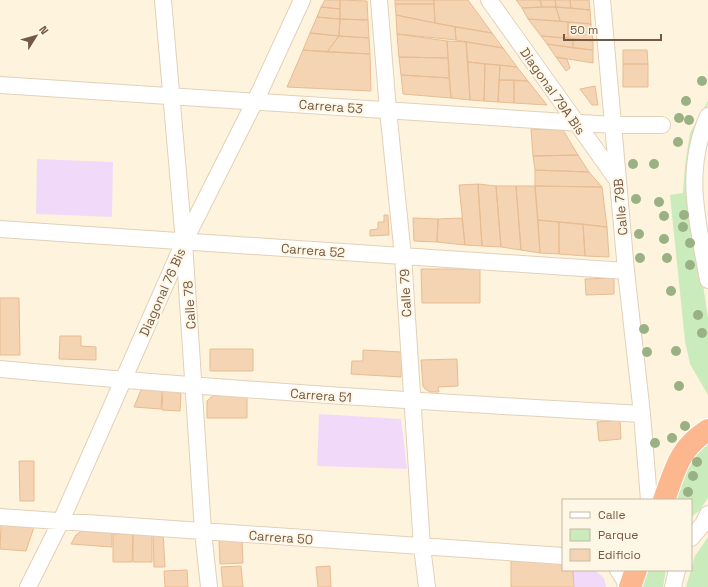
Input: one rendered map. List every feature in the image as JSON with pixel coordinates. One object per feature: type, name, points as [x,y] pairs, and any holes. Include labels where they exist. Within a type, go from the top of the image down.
[{"type":"highway","points":[[664,499],[681,456],[690,444],[708,430]]},
{"type":"highway","points":[[630,587],[636,571]]},
{"type":"street","name":"Calle 78","points":[[163,0],[184,242],[203,531],[209,587]]},
{"type":"street","name":"Diagonal 76 Bis","points":[[28,587],[61,522],[184,242],[302,0]]},
{"type":"street","name":"Calle 79","points":[[379,0],[388,110],[403,256],[411,401],[422,547],[427,587]]},
{"type":"street","name":"Diagonal 79A Bis","points":[[489,0],[618,182]]},
{"type":"street","name":"Calle 79B","points":[[602,0],[626,271],[642,414],[649,499]]},
{"type":"street","name":"Carrera 53","points":[[0,85],[575,122],[662,125]]},
{"type":"street","points":[[708,116],[696,153],[694,179],[695,204],[708,280]]},
{"type":"street","points":[[708,147],[704,180],[708,219]]},
{"type":"street","name":"Carrera 52","points":[[0,229],[626,271]]},
{"type":"street","name":"Carrera 51","points":[[0,370],[123,381],[411,401],[642,414]]},
{"type":"street","name":"Calle 79B","points":[[642,414],[638,442],[642,499]]},
{"type":"street","name":"Carrera 50","points":[[0,517],[562,556]]},
{"type":"street","points":[[692,537],[706,519]]},
{"type":"street","points":[[619,571],[624,579],[626,587]]},
{"type":"street","points":[[673,587],[677,571]]},
{"type":"shaded area","points":[[37,159],[113,162],[112,217],[36,214]]},
{"type":"shaded area","points":[[319,414],[401,419],[407,469],[317,466]]},
{"type":"shaded area","points":[[573,571],[596,571],[604,578],[606,587],[574,587]]},
{"type":"green space","points":[[708,101],[700,124],[689,190],[708,318],[708,395],[690,364],[685,341],[670,195],[683,193],[685,165],[690,133]]},
{"type":"green space","points":[[708,438],[708,498],[699,511],[692,516],[692,499],[671,499],[683,465]]},
{"type":"green space","points":[[708,537],[708,587],[686,587],[691,571],[692,571],[695,556]]},
{"type":"green space","points":[[645,571],[666,571],[663,587],[639,587]]},
{"type":"building","points":[[325,0],[340,0],[340,9],[321,7]]},
{"type":"building","points":[[340,0],[367,1],[368,20],[340,19]]},
{"type":"building","points":[[395,0],[434,0],[434,4],[395,4]]},
{"type":"building","points":[[434,0],[468,0],[492,33],[435,23]]},
{"type":"building","points":[[516,0],[540,0],[542,7],[522,8]]},
{"type":"building","points":[[540,0],[555,0],[556,7],[542,7]]},
{"type":"building","points":[[555,0],[570,0],[571,8],[556,7]]},
{"type":"building","points":[[570,0],[589,0],[590,10],[571,8]]},
{"type":"building","points":[[395,4],[434,4],[435,23],[396,15]]},
{"type":"building","points":[[321,7],[340,9],[340,19],[317,17]]},
{"type":"building","points":[[556,7],[560,21],[528,19],[522,8]]},
{"type":"building","points":[[556,7],[590,10],[591,24],[560,21]]},
{"type":"building","points":[[396,15],[455,27],[456,40],[397,34]]},
{"type":"building","points":[[317,17],[340,19],[339,36],[310,33]]},
{"type":"building","points":[[340,19],[368,20],[369,38],[339,36]]},
{"type":"building","points":[[528,19],[568,22],[568,38],[541,36]]},
{"type":"building","points":[[568,22],[591,24],[593,41],[568,38]]},
{"type":"building","points":[[455,27],[492,33],[503,48],[456,40]]},
{"type":"building","points":[[310,33],[339,36],[327,52],[303,50]]},
{"type":"building","points":[[397,34],[447,41],[448,58],[399,57]]},
{"type":"building","points":[[339,36],[369,38],[370,54],[327,52]]},
{"type":"building","points":[[541,36],[573,39],[573,48],[547,44]]},
{"type":"building","points":[[573,39],[593,41],[593,50],[573,48]]},
{"type":"building","points":[[447,41],[466,42],[470,100],[451,98]]},
{"type":"building","points":[[466,42],[503,48],[517,67],[468,62]]},
{"type":"building","points":[[547,44],[593,50],[593,63],[556,57]]},
{"type":"building","points":[[303,50],[370,54],[371,91],[287,87]]},
{"type":"building","points":[[623,50],[647,50],[648,64],[623,64]]},
{"type":"building","points":[[399,57],[448,58],[449,78],[401,75]]},
{"type":"building","points":[[556,57],[567,59],[570,68],[566,71]]},
{"type":"building","points":[[468,62],[485,64],[484,101],[470,100]]},
{"type":"building","points":[[485,64],[500,65],[498,102],[484,101]]},
{"type":"building","points":[[623,64],[648,64],[648,87],[623,87]]},
{"type":"building","points":[[500,65],[517,67],[528,81],[499,80]]},
{"type":"building","points":[[401,75],[449,78],[451,98],[403,94]]},
{"type":"building","points":[[499,80],[514,80],[514,103],[498,102]]},
{"type":"building","points":[[514,80],[528,81],[547,105],[514,103]]},
{"type":"building","points":[[595,86],[598,105],[592,105],[580,89]]},
{"type":"building","points":[[531,129],[563,130],[578,155],[533,156]]},
{"type":"building","points":[[578,155],[589,172],[535,170],[533,156]]},
{"type":"building","points":[[535,170],[589,172],[602,187],[535,186]]},
{"type":"building","points":[[478,184],[496,186],[501,247],[482,246]]},
{"type":"building","points":[[478,184],[482,246],[465,245],[459,185]]},
{"type":"building","points":[[496,186],[516,186],[521,250],[501,247]]},
{"type":"building","points":[[516,186],[535,186],[540,253],[521,250]]},
{"type":"building","points":[[535,186],[602,187],[607,227],[538,220]]},
{"type":"building","points":[[384,215],[388,215],[389,235],[370,236],[370,230],[378,229],[378,222],[384,222]]},
{"type":"building","points":[[413,218],[438,219],[437,242],[414,241]]},
{"type":"building","points":[[462,218],[465,245],[437,242],[438,219]]},
{"type":"building","points":[[538,220],[559,222],[559,254],[540,253]]},
{"type":"building","points":[[559,222],[583,224],[585,256],[559,254]]},
{"type":"building","points":[[583,224],[607,227],[609,257],[585,256]]},
{"type":"building","points":[[421,269],[480,269],[480,303],[422,303]]},
{"type":"building","points":[[614,278],[614,294],[586,295],[585,279]]},
{"type":"building","points":[[0,298],[19,298],[20,355],[0,355]]},
{"type":"building","points":[[60,336],[81,336],[81,346],[96,347],[96,360],[59,359]]},
{"type":"building","points":[[210,349],[253,349],[253,371],[210,371]]},
{"type":"building","points":[[363,350],[402,352],[401,377],[351,374],[352,361],[363,361]]},
{"type":"building","points":[[457,359],[458,386],[438,387],[439,392],[430,392],[425,389],[423,386],[421,360]]},
{"type":"building","points":[[141,390],[162,390],[161,409],[134,407]]},
{"type":"building","points":[[163,390],[175,390],[181,394],[180,411],[162,410]]},
{"type":"building","points":[[216,393],[247,393],[247,418],[207,418],[207,401]]},
{"type":"building","points":[[620,420],[621,439],[599,441],[597,422]]},
{"type":"building","points":[[19,461],[34,461],[34,501],[20,501]]},
{"type":"building","points":[[1,525],[34,527],[26,551],[0,549]]},
{"type":"building","points":[[82,531],[112,533],[112,547],[71,544],[76,535]]},
{"type":"building","points":[[163,532],[165,567],[154,567],[153,533]]},
{"type":"building","points":[[113,534],[133,534],[132,562],[113,562]]},
{"type":"building","points":[[133,534],[152,534],[152,562],[133,562]]},
{"type":"building","points":[[242,539],[243,563],[220,564],[219,540]]},
{"type":"building","points":[[511,561],[562,563],[562,571],[573,571],[574,587],[511,587]]},
{"type":"building","points":[[241,566],[243,587],[223,587],[221,567]]},
{"type":"building","points":[[330,566],[331,587],[318,587],[316,567]]},
{"type":"building","points":[[187,570],[188,587],[165,587],[164,571]]}]
